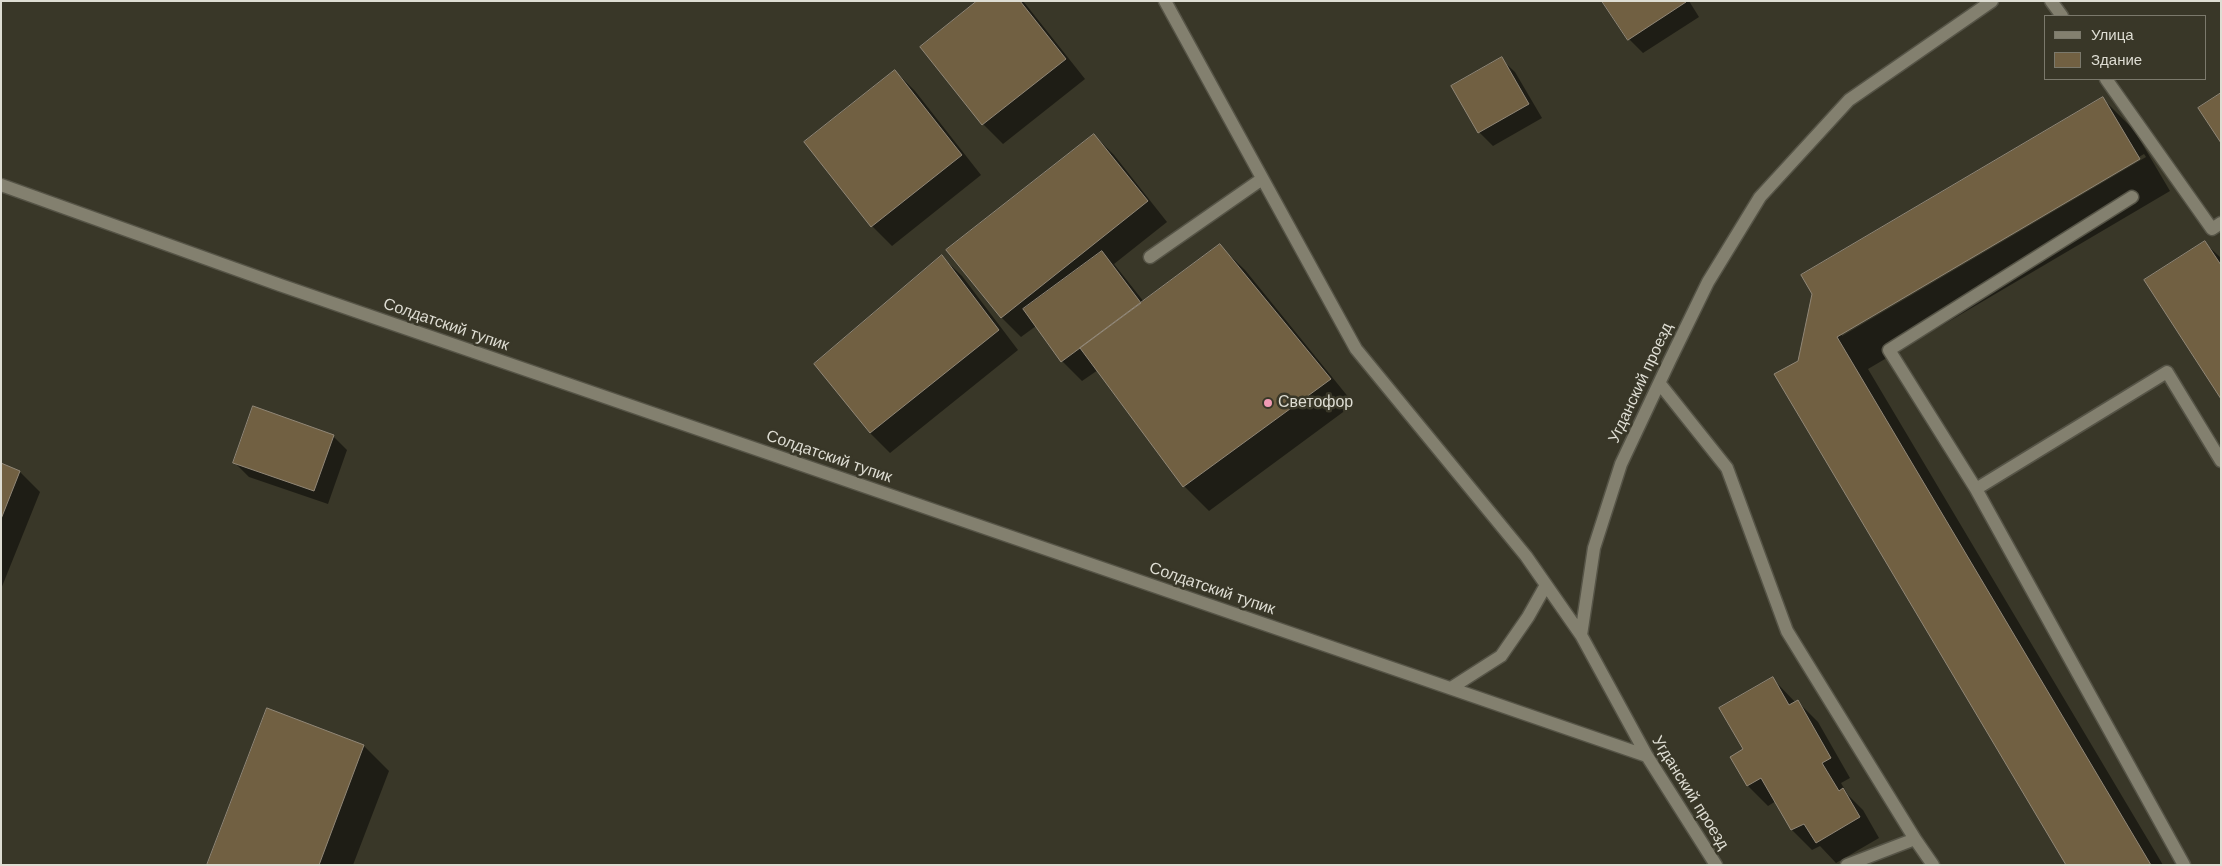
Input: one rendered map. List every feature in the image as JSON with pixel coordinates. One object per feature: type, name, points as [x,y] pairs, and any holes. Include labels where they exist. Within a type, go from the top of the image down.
[{"type":"street","points":[[1164,1],[1356,349],[1526,556],[1581,635]]},
{"type":"street","name":"Угданский проезд","points":[[1716,865],[1647,756],[1581,635],[1594,548],[1621,464],[1708,282],[1760,197],[1849,100],[1992,1]]},
{"type":"street","points":[[2051,1],[2061,15]]},
{"type":"street","points":[[2107,80],[2212,229],[2221,223]]},
{"type":"street","points":[[1150,258],[1262,179]]},
{"type":"street","name":"Солдатский тупик","points":[[1,185],[280,285],[1647,756]]},
{"type":"street","points":[[2132,197],[1889,350],[1976,489],[2184,865]]},
{"type":"street","points":[[1976,489],[2168,372],[2221,461]]},
{"type":"street","points":[[1660,384],[1727,468],[1787,631],[1915,839],[1933,865]]},
{"type":"street","points":[[1451,688],[1501,656],[1528,617],[1546,585]]},
{"type":"street","points":[[1847,865],[1915,839]]},
{"type":"building","points":[[977,1],[1020,1],[1066,59],[982,125],[920,47]]},
{"type":"building","points":[[1602,1],[1685,1],[1686,2],[1628,40]]},
{"type":"building","points":[[1502,57],[1529,104],[1478,133],[1451,86]]},
{"type":"building","points":[[895,70],[962,155],[871,227],[804,142]]},
{"type":"building","points":[[2221,93],[2221,143],[2198,108]]},
{"type":"building","points":[[2103,97],[2140,159],[1837,337],[2151,865],[2066,865],[1774,374],[1798,361],[1812,294],[1801,275]]},
{"type":"building","points":[[1094,134],[1148,201],[1001,318],[946,250]]},
{"type":"building","points":[[2205,241],[2221,265],[2221,399],[2144,280]]},
{"type":"building","points":[[1220,244],[1331,379],[1183,487],[1080,348]]},
{"type":"building","points":[[1102,251],[1141,303],[1061,362],[1023,309]]},
{"type":"building","points":[[942,255],[999,330],[870,433],[814,364]]},
{"type":"building","points":[[253,406],[334,435],[314,491],[233,463]]},
{"type":"building","points":[[1,463],[20,471],[1,519]]},
{"type":"building","points":[[1773,677],[1789,705],[1798,700],[1831,758],[1822,763],[1839,791],[1843,788],[1860,817],[1816,843],[1804,824],[1791,830],[1761,778],[1747,786],[1730,757],[1743,749],[1719,708]]},
{"type":"building","points":[[267,708],[364,745],[319,865],[207,865]]},
{"type":"place","name":"Светофор","points":[[1268,403]]}]
